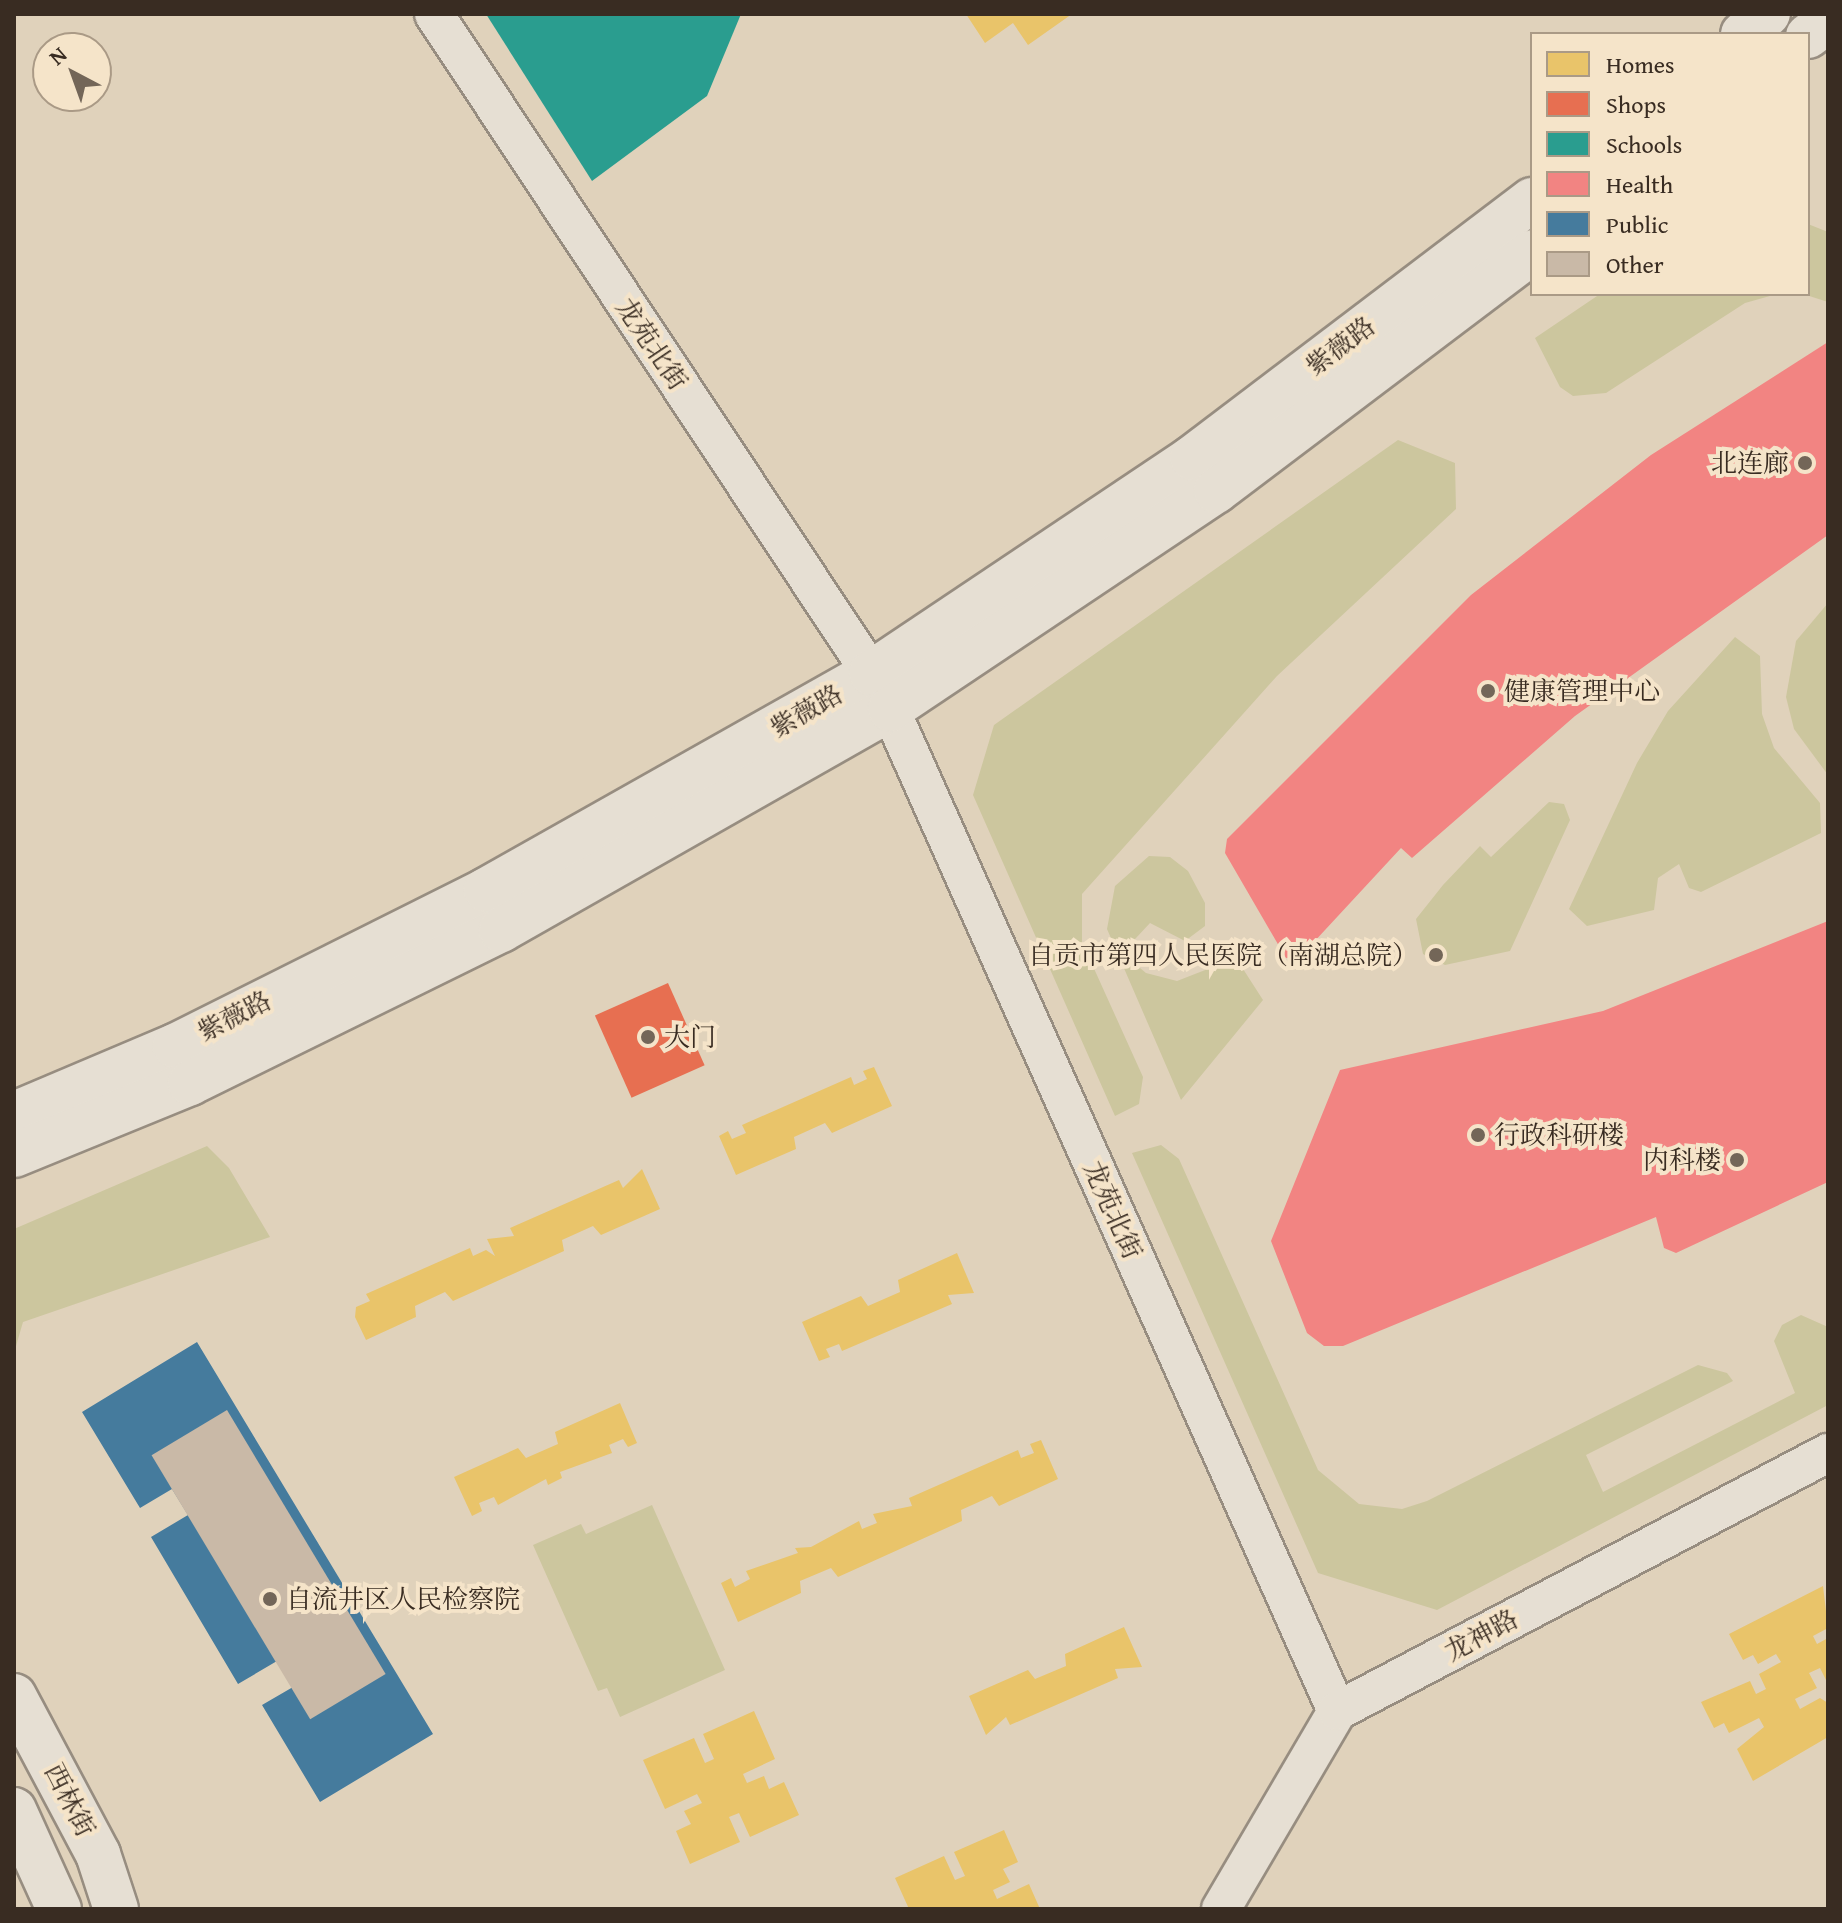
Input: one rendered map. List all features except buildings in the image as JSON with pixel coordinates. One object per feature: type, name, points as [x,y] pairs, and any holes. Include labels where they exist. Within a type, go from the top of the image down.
[{"type":"main road","points":[[1746,32],[1768,14]]},
{"type":"main road","points":[[1810,34],[1828,21]]},
{"type":"main road","name":"紫薇路","points":[[14,1114],[175,1046],[880,691],[1530,202]]},
{"type":"main road","name":"紫薇路","points":[[14,1155],[190,1083],[501,930],[880,691],[1216,491],[1530,254]]},
{"type":"main road","name":"西林街","points":[[14,1696],[98,1854],[116,1909]]},
{"type":"main road","name":"西林街","points":[[14,1810],[59,1909]]},
{"type":"street","name":"龙苑北街","points":[[434,14],[880,691],[1337,1711]]},
{"type":"street","name":"龙神路","points":[[1337,1711],[1828,1453]]},
{"type":"street","points":[[1221,1909],[1337,1711]]},
{"type":"shaded area","points":[[1810,225],[1828,232],[1828,302],[1809,296]]},
{"type":"shaded area","points":[[1597,296],[1770,296],[1745,303],[1606,393],[1573,396],[1560,387],[1535,338]]},
{"type":"shaded area","points":[[1398,440],[1455,463],[1456,509],[1277,676],[1082,894],[1082,942],[1143,1077],[1139,1104],[1115,1116],[973,795],[994,725]]},
{"type":"shaded area","points":[[1828,603],[1828,775],[1794,729],[1786,697],[1796,641]]},
{"type":"shaded area","points":[[1735,637],[1760,656],[1762,714],[1774,748],[1820,803],[1821,833],[1701,892],[1689,888],[1679,864],[1658,878],[1654,910],[1587,926],[1569,909],[1637,763],[1668,711]]},
{"type":"shaded area","points":[[1549,802],[1564,804],[1570,820],[1510,951],[1445,965],[1423,954],[1416,919],[1443,885],[1480,846],[1491,857]]},
{"type":"shaded area","points":[[1149,856],[1170,857],[1188,871],[1205,903],[1205,926],[1185,941],[1150,923],[1122,953],[1146,973],[1177,981],[1236,958],[1263,1000],[1181,1100],[1107,929],[1115,886]]},
{"type":"shaded area","points":[[1161,1145],[1179,1159],[1318,1470],[1359,1504],[1402,1509],[1427,1501],[1698,1365],[1727,1373],[1733,1381],[1586,1455],[1603,1492],[1795,1393],[1774,1341],[1782,1325],[1801,1315],[1828,1327],[1828,1405],[1437,1610],[1318,1573],[1132,1153]]},
{"type":"shaded area","points":[[207,1146],[229,1168],[270,1237],[23,1322],[14,1353],[14,1229]]},
{"type":"shaded area","points":[[652,1505],[725,1670],[620,1717],[607,1688],[598,1691],[533,1545],[581,1524],[586,1534]]},
{"type":"place","name":"北连廊","points":[[1805,463]]},
{"type":"place","name":"健康管理中心","points":[[1488,691]]},
{"type":"place","name":"自贡市第四人民医院（南湖总院）","points":[[1436,955]]},
{"type":"place","name":"大门","points":[[648,1037]]},
{"type":"place","name":"行政科研楼","points":[[1478,1135]]},
{"type":"place","name":"内科楼","points":[[1737,1160]]},
{"type":"place","name":"自流井区人民检察院","points":[[270,1599]]}]
